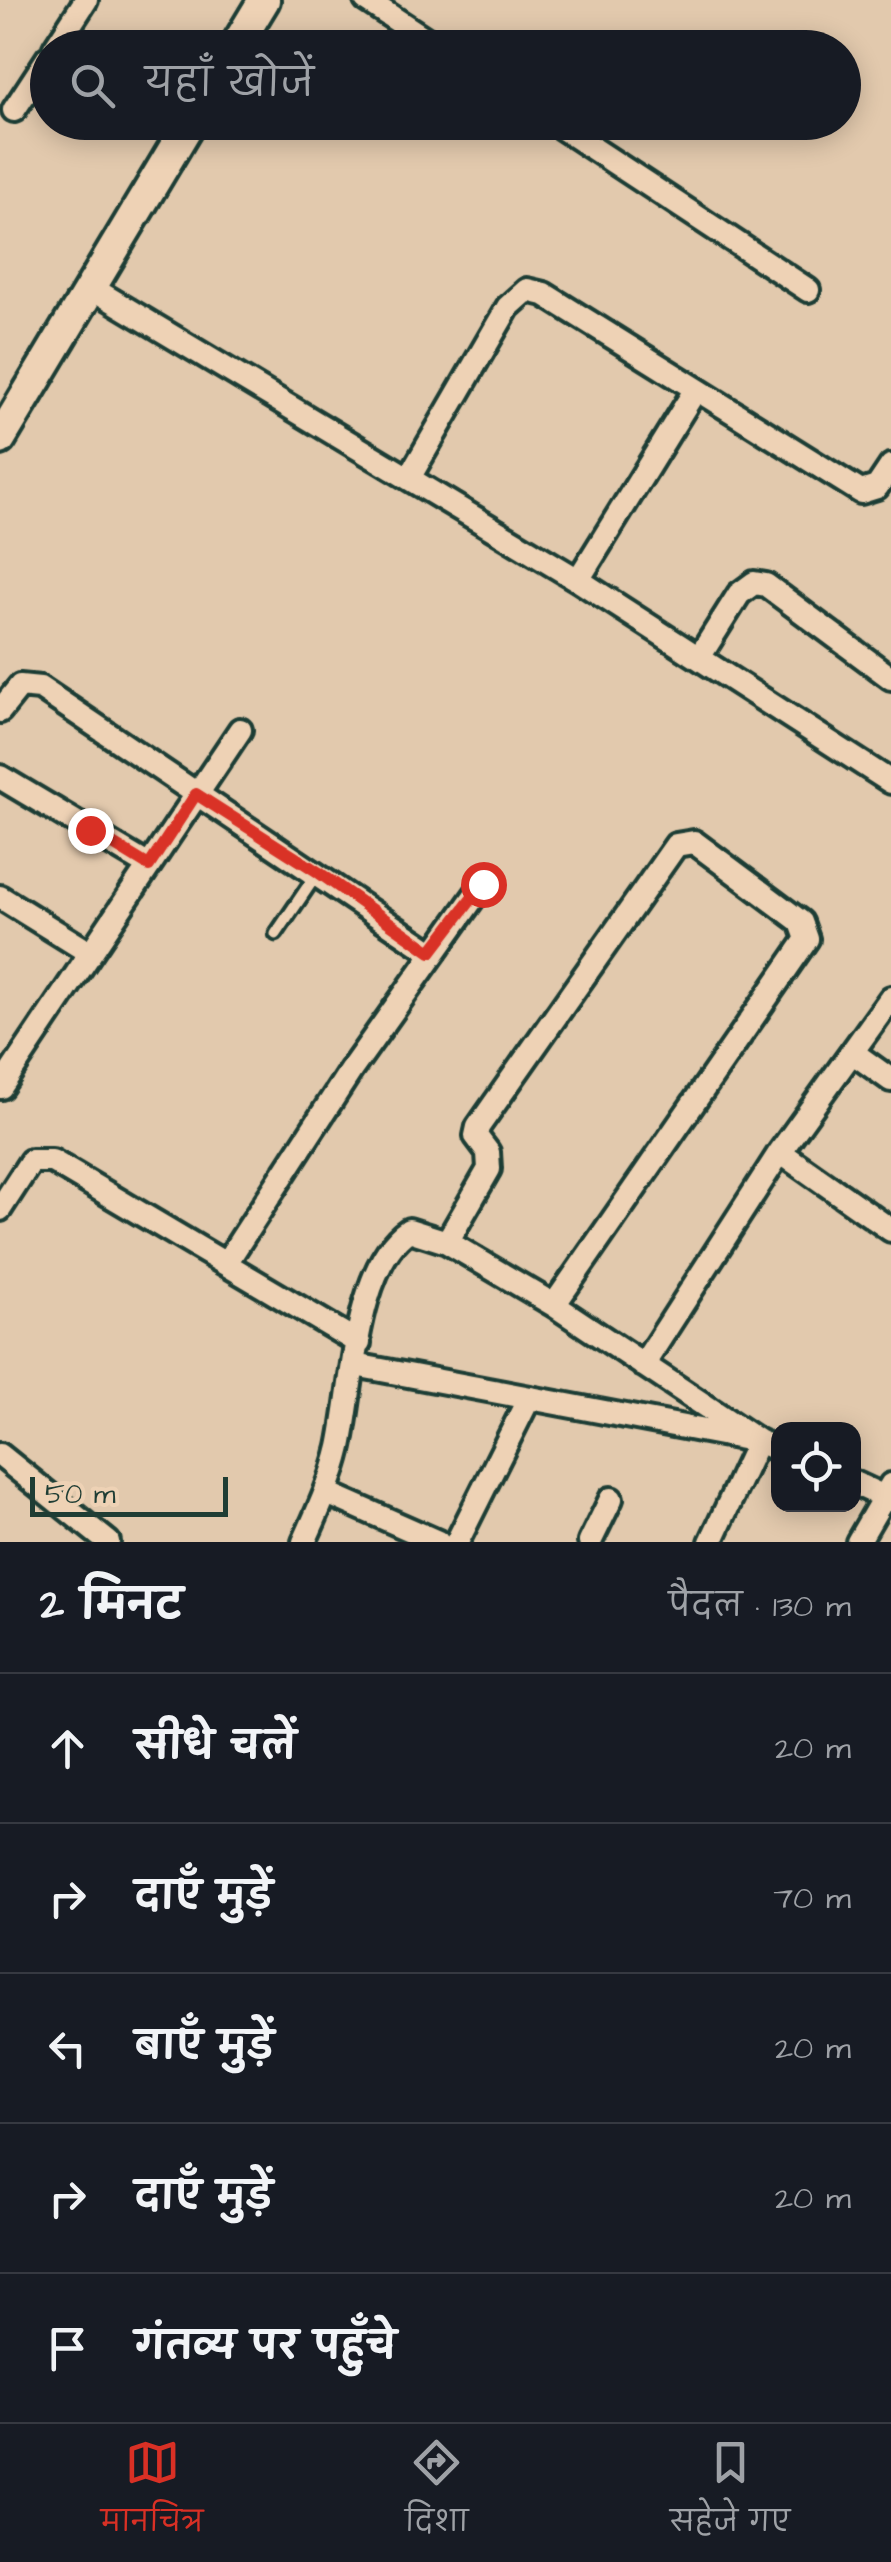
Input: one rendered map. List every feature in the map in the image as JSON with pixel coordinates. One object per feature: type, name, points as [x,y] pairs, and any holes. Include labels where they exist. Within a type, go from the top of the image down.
[{"type":"street","points":[[67,30],[86,0]]},
{"type":"street","points":[[246,30],[264,0]]},
{"type":"street","points":[[366,0],[412,30]]},
{"type":"street","points":[[14,110],[30,86]]},
{"type":"street","points":[[0,439],[179,140]]},
{"type":"street","points":[[580,140],[808,290]]},
{"type":"street","points":[[90,287],[578,580],[891,782]]},
{"type":"street","points":[[409,478],[508,306],[527,290],[544,294],[862,492],[876,486],[891,466]]},
{"type":"street","points":[[578,580],[696,389]]},
{"type":"street","points":[[700,656],[739,594],[754,583],[766,586],[891,678]]},
{"type":"street","points":[[0,711],[20,686],[40,688],[318,872],[431,952]]},
{"type":"street","points":[[1,1087],[240,730]]},
{"type":"street","points":[[0,777],[149,866]]},
{"type":"street","points":[[446,1242],[489,1169],[488,1152],[476,1136],[478,1127],[676,845],[694,842],[801,922],[806,940],[554,1305]]},
{"type":"street","points":[[226,1263],[431,952],[483,884]]},
{"type":"street","points":[[0,897],[90,954]]},
{"type":"street","points":[[643,1365],[780,1152],[891,998]]},
{"type":"street","points":[[852,1052],[891,1080]]},
{"type":"street","points":[[780,1152],[891,1230]]},
{"type":"street","points":[[0,1209],[30,1161],[42,1158],[226,1263],[357,1354],[529,1398],[768,1446]]},
{"type":"street","points":[[304,1542],[326,1493],[374,1276],[395,1240],[410,1230],[446,1242],[554,1305],[768,1446]]},
{"type":"street","points":[[457,1542],[529,1398]]},
{"type":"street","points":[[711,1542],[768,1446]]},
{"type":"street","points":[[4,1467],[108,1542]]},
{"type":"street","points":[[858,1542],[889,1494],[861,1485]]},
{"type":"street","points":[[326,1493],[438,1542]]},
{"type":"street","points":[[590,1542],[611,1500]]},
{"type":"lane","points":[[276,934],[318,872]]},
{"type":"route","points":[[90,830],[149,866],[196,794],[318,872],[431,952],[483,884]]}]
